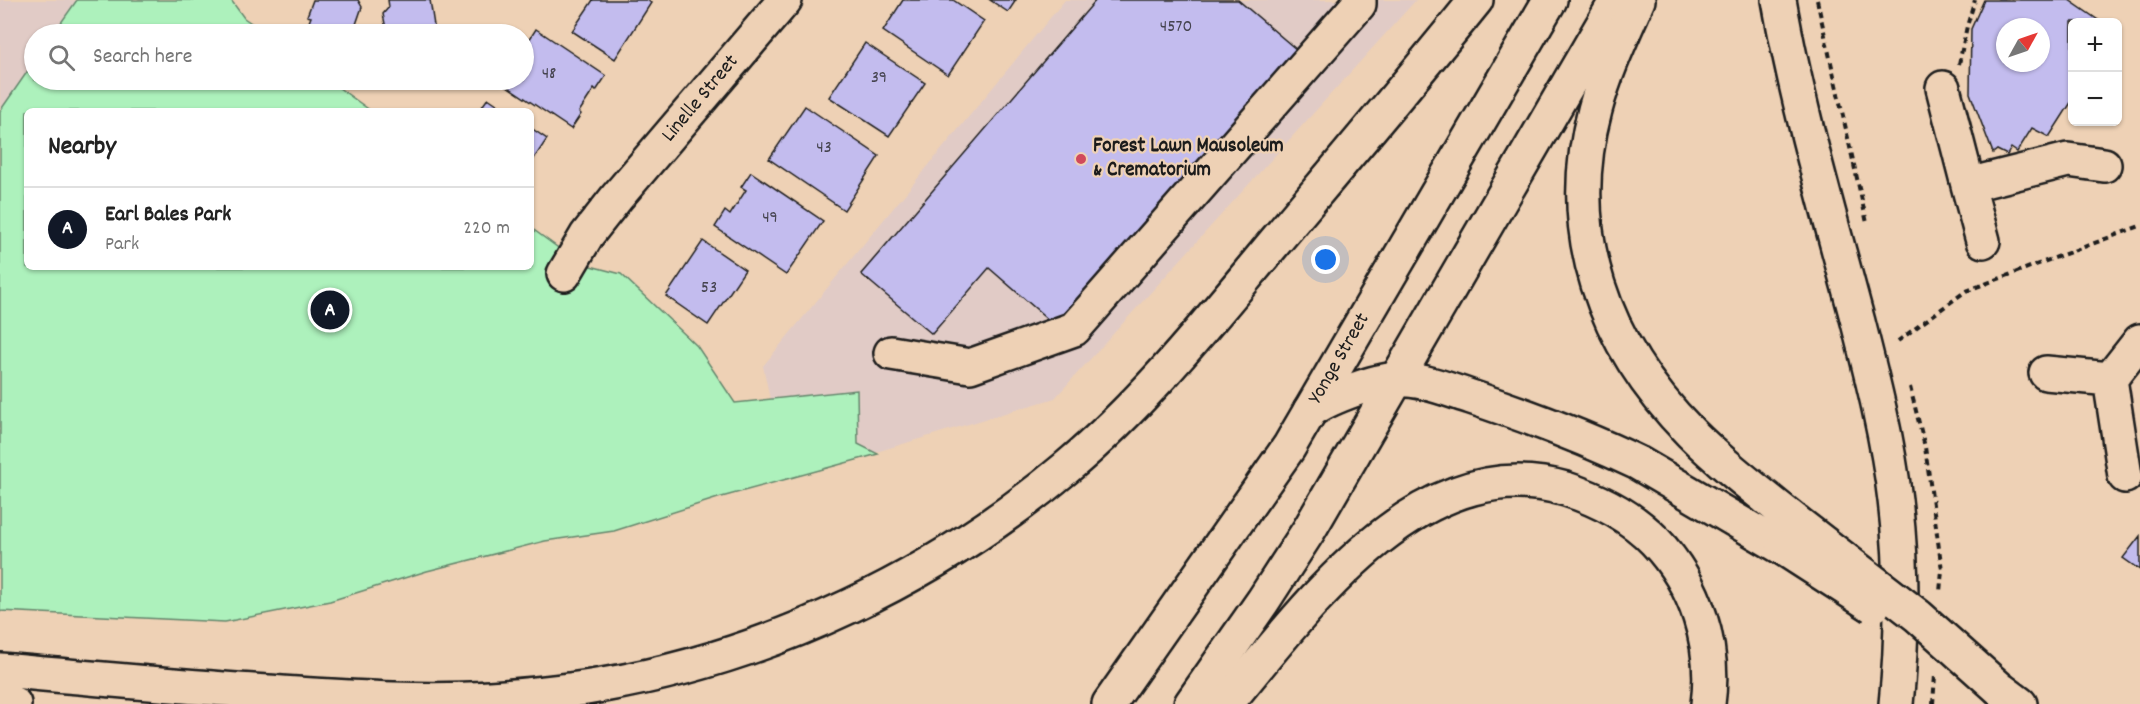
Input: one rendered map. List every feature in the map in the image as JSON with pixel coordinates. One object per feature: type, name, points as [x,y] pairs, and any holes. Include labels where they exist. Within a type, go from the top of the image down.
[{"type":"main road","name":"Linelle Street","points":[[564,274],[587,235],[617,197],[784,0]]},
{"type":"main road","points":[[891,353],[970,366],[1074,329],[1359,4],[1359,0]]},
{"type":"main road","points":[[0,670],[191,687],[389,699],[486,698],[581,689],[680,668],[776,637],[846,607],[904,577],[1014,510],[1069,466],[1125,413],[1161,377],[1214,315],[1476,0]]},
{"type":"main road","name":"Yonge Street","points":[[1109,704],[1289,447],[1550,0]]},
{"type":"main road","points":[[1191,704],[1286,565],[1396,381],[1617,0]]},
{"type":"main road","points":[[1638,0],[1599,94],[1590,128],[1585,161],[1583,195],[1586,228],[1601,293],[1628,354],[1647,382],[1691,433],[1716,456],[1789,534]]},
{"type":"main road","points":[[1779,0],[1801,98],[1872,377],[1888,457],[1899,539],[1902,610],[1896,704]]},
{"type":"main road","points":[[1946,96],[1983,241]]},
{"type":"main road","points":[[1968,185],[2068,160],[2104,165]]},
{"type":"main road","points":[[2125,476],[2109,379],[2140,341]]},
{"type":"main road","points":[[2046,373],[2109,379]]},
{"type":"main road","points":[[1310,411],[1316,406],[1357,389],[1391,380],[1423,383],[1551,425],[1615,452],[1789,534],[1918,616],[2010,696]]},
{"type":"main road","points":[[1226,704],[1342,571],[1392,528],[1453,494],[1486,486],[1522,482],[1545,484],[1597,501],[1630,519],[1662,548],[1685,583],[1700,617],[1709,659],[1708,704]]},
{"type":"main road","points":[[0,702],[14,704]]},
{"type":"path","points":[[1946,96],[1958,102],[1957,80],[1960,59],[1975,0]]},
{"type":"path","points":[[1898,341],[1966,291],[2140,226]]},
{"type":"shaded area","points":[[0,0],[77,0],[60,24],[24,24],[24,76],[0,111]]},
{"type":"shaded area","points":[[1065,0],[1416,0],[1055,398],[787,479],[763,366]]},
{"type":"green space","points":[[77,0],[231,0],[244,18],[253,24],[60,24]]},
{"type":"green space","points":[[24,76],[24,90],[342,90],[367,108],[24,108],[24,270],[534,270],[534,230],[579,263],[621,274],[697,346],[735,403],[857,390],[858,444],[878,454],[718,498],[614,531],[545,541],[427,571],[330,601],[225,622],[0,611],[0,111]]},
{"type":"building","points":[[313,0],[358,0],[362,7],[356,24],[314,24],[309,22],[311,17],[307,16]]},
{"type":"building","points":[[388,0],[430,0],[434,24],[385,24],[383,14],[389,7]]},
{"type":"building","points":[[593,0],[647,0],[651,3],[615,59],[572,31]]},
{"type":"building","points":[[903,0],[953,0],[984,21],[948,75],[883,31]]},
{"type":"building","points":[[990,0],[1016,0],[1008,12]]},
{"type":"building","name":"Forest Lawn Mausoleum & Crematorium","points":[[1096,0],[1238,0],[1297,50],[1058,328],[989,268],[932,334],[861,274]]},
{"type":"building","points":[[1984,0],[2069,0],[2095,18],[2068,18],[2068,107],[2049,137],[2032,128],[2017,152],[2011,148],[2007,155],[1997,150],[1993,153],[1970,93],[1971,29]]},
{"type":"building","points":[[536,29],[606,76],[596,91],[594,89],[571,129],[513,90],[534,90],[534,32]]},
{"type":"building","points":[[865,43],[925,83],[889,136],[829,97]]},
{"type":"building","points":[[488,98],[503,108],[481,108]]},
{"type":"building","points":[[805,106],[879,156],[844,210],[769,159]]},
{"type":"building","points":[[534,130],[547,139],[534,158]]},
{"type":"building","points":[[751,172],[823,221],[786,275],[715,227],[725,211],[730,215],[746,190],[741,187]]},
{"type":"building","points":[[703,241],[745,270],[708,325],[666,296]]},
{"type":"building","points":[[2140,536],[2140,570],[2123,558]]},
{"type":"place","name":"Forest Lawn Mausoleum & Crematorium","points":[[1081,159]]},
{"type":"place","name":"Earl Bales Park","points":[[330,310]]}]
